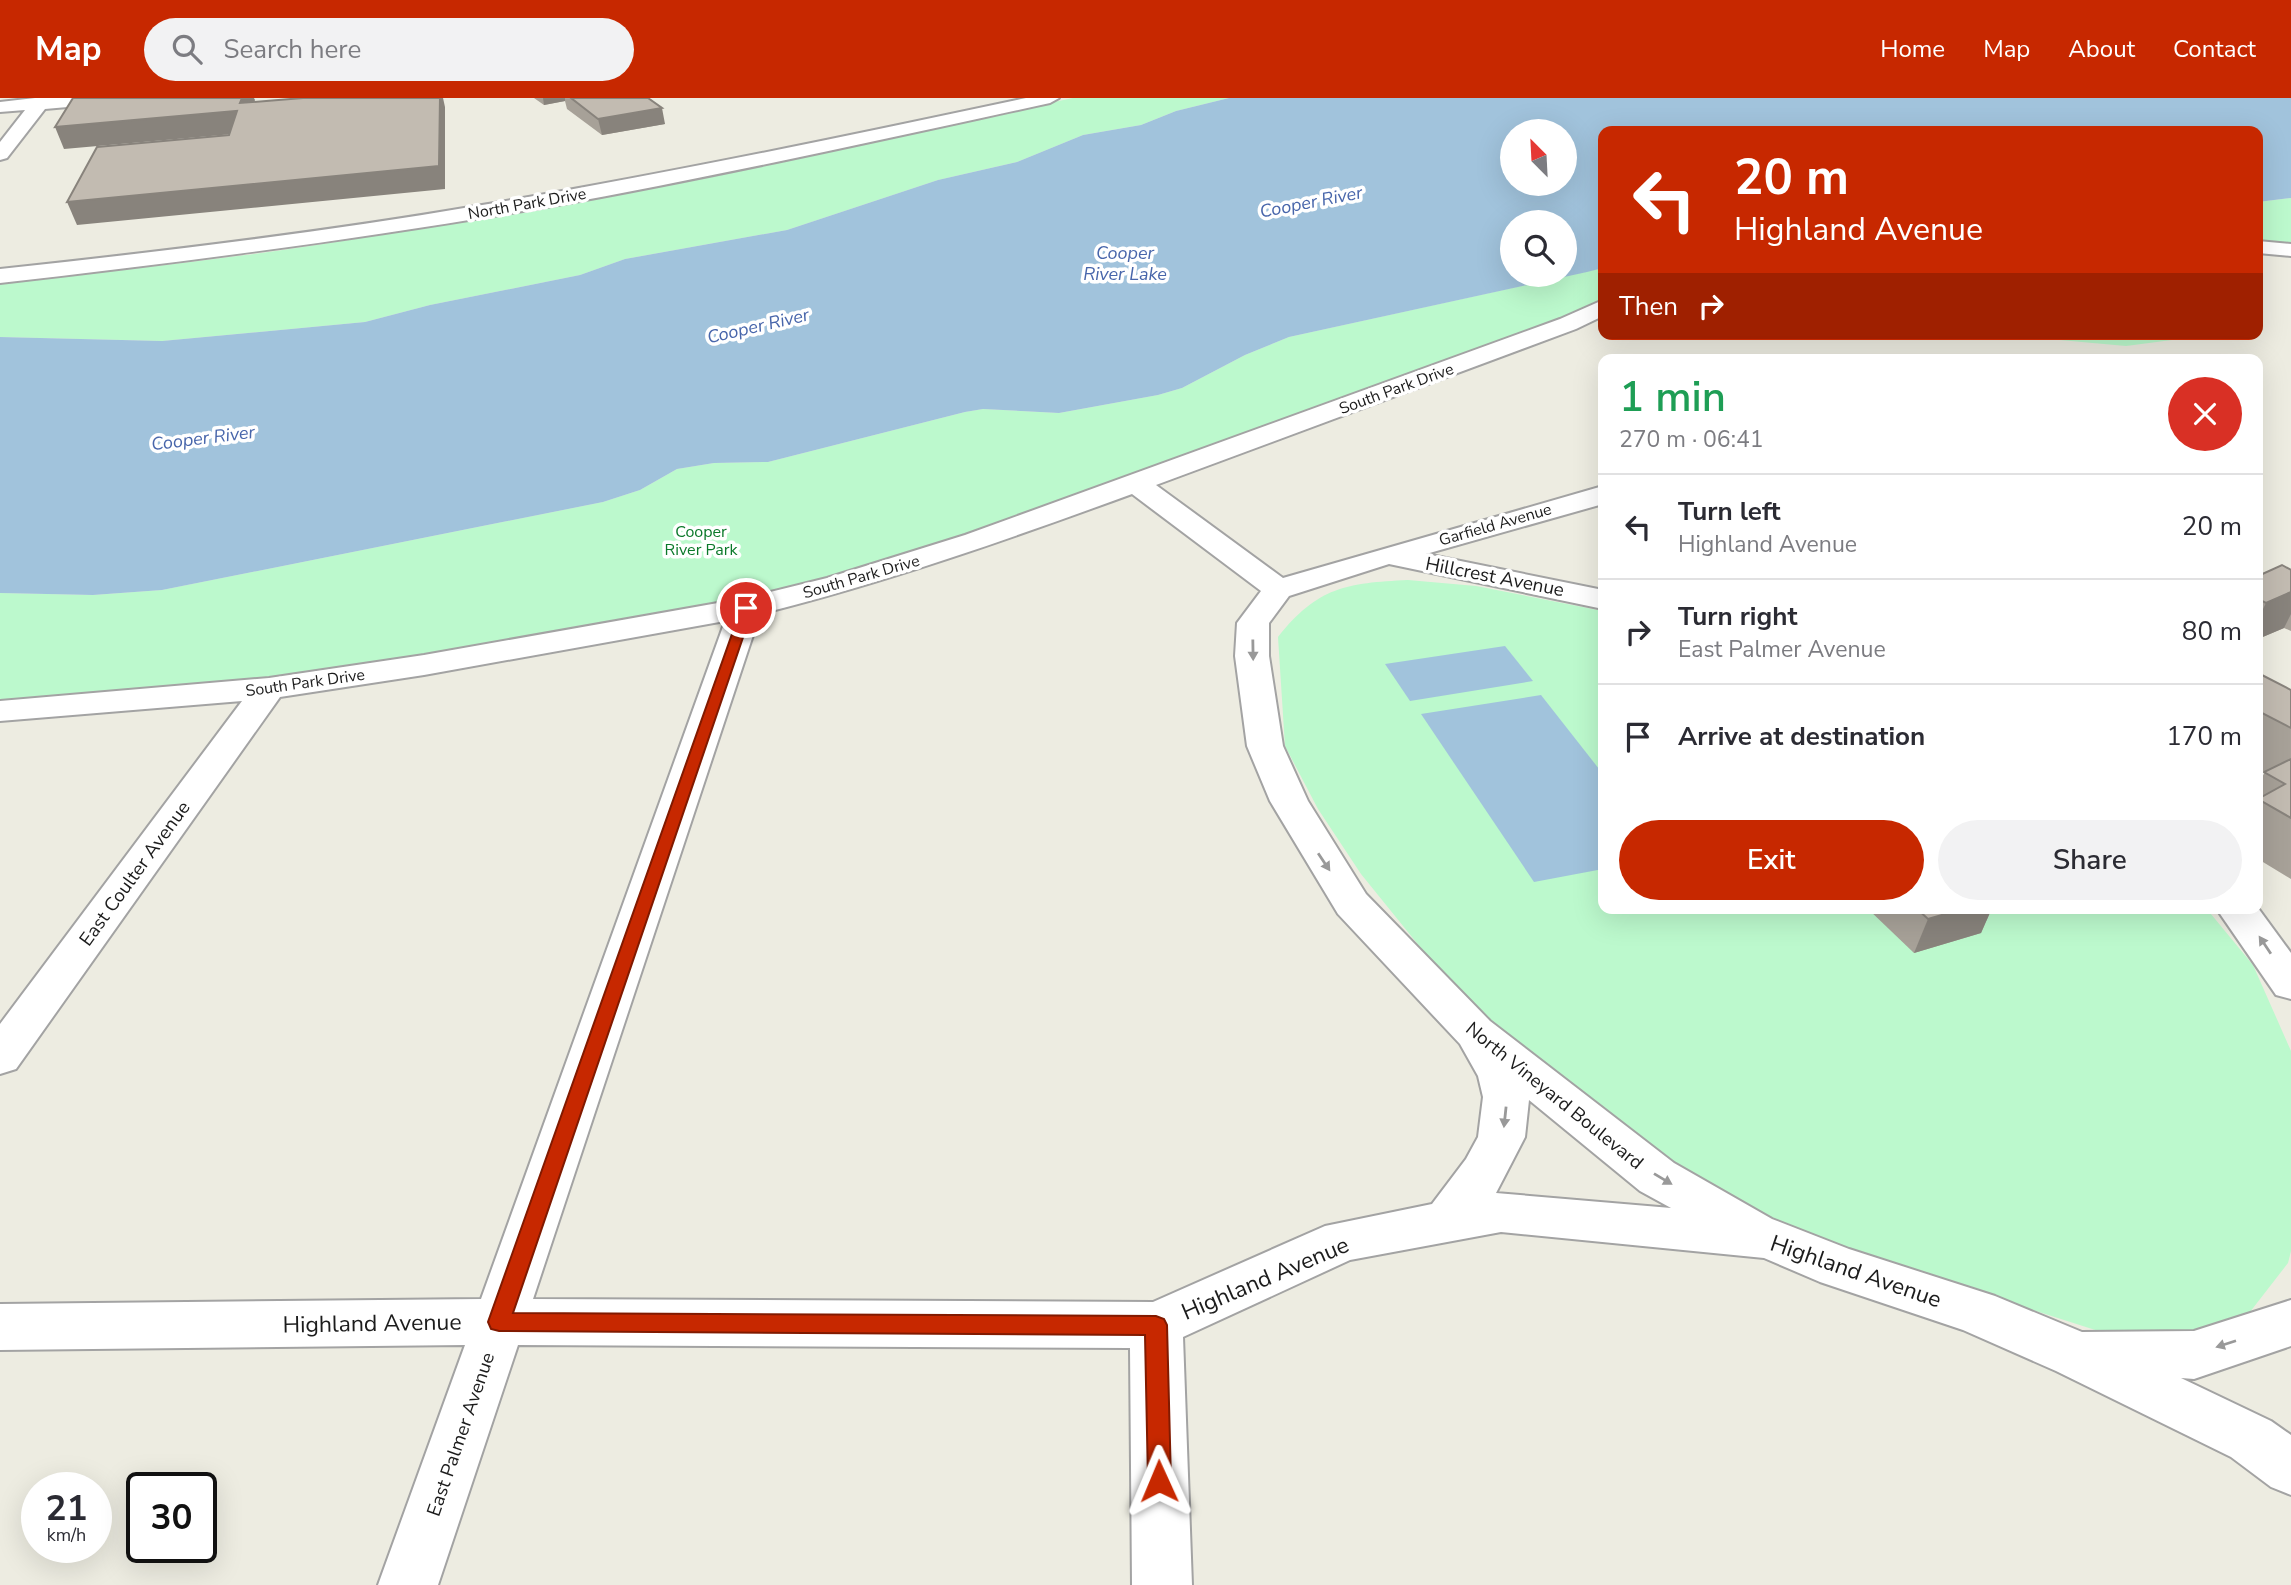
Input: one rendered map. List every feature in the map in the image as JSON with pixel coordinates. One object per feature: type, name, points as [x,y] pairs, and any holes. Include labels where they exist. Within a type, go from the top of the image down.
[{"type":"street","points":[[0,107],[42,101],[113,98]]},
{"type":"street","name":"North Park Drive","points":[[0,276],[307,238],[472,213],[631,185],[1049,98]]},
{"type":"street","points":[[0,155],[42,101]]},
{"type":"street","points":[[2263,247],[2291,250]]},
{"type":"street","name":"South Park Drive","points":[[0,711],[269,688],[424,665],[746,608],[838,585],[976,541],[1568,324],[1598,309]]},
{"type":"street","points":[[1136,482],[1278,589]]},
{"type":"street","name":"Garfield Avenue","points":[[1278,589],[1387,555],[1598,496]]},
{"type":"street","name":"Hillcrest Avenue","points":[[1387,555],[1570,590],[1598,598]]},
{"type":"street","name":"North Vineyard Boulevard","points":[[1278,589],[1253,623],[1252,656],[1265,746],[1289,801],[1352,904],[1474,1032],[1657,1177],[1768,1238]]},
{"type":"street","name":"East Palmer Avenue","points":[[408,1585],[746,608]]},
{"type":"street","name":"East Coulter Avenue","points":[[0,1057],[269,688]]},
{"type":"street","points":[[2243,914],[2291,984]]},
{"type":"street","points":[[1446,1223],[1501,1146],[1507,1110],[1501,1075],[1474,1032]]},
{"type":"street","name":"Highland Avenue","points":[[0,1327],[499,1322],[1156,1325],[1343,1241],[1501,1212],[1768,1238],[1838,1266],[1977,1312],[2075,1354],[2194,1354],[2291,1323]]},
{"type":"street","points":[[1156,1325],[1162,1585]]},
{"type":"street","points":[[2075,1354],[2251,1439],[2291,1468]]},
{"type":"green space","points":[[1073,98],[1229,98],[1176,111],[1141,125],[1083,135],[1017,162],[938,180],[787,230],[625,259],[580,275],[430,305],[365,322],[162,341],[0,337],[0,284],[261,253],[439,225],[711,174]]},
{"type":"green space","points":[[2291,198],[2291,250],[2263,247],[2263,201]]},
{"type":"green space","name":"Cooper River Park","points":[[1598,269],[1598,309],[838,585],[424,665],[0,711],[0,593],[93,595],[162,590],[603,502],[640,490],[677,469],[714,463],[768,462],[965,412],[983,409],[1059,413],[1158,395],[1182,388],[1245,355],[1289,337],[1517,287],[1577,287],[1577,274]]},
{"type":"green space","points":[[2060,340],[2172,340],[2126,346]]},
{"type":"green space","points":[[1408,580],[1476,586],[1598,610],[1598,914],[2211,914],[2253,965],[2291,1051],[2291,1251],[2288,1263],[2250,1312],[2192,1340],[2114,1336],[1709,1206],[1467,1005],[1361,874],[1318,809],[1285,746],[1278,637],[1306,607],[1320,598],[1350,586]]},
{"type":"water","name":"Cooper River Lake","points":[[1229,98],[2291,98],[2291,198],[2263,201],[2263,126],[1598,126],[1598,269],[1577,274],[1577,210],[1500,210],[1500,287],[1517,287],[1289,337],[1245,355],[1182,388],[1158,395],[1059,413],[983,409],[965,412],[768,462],[714,463],[677,469],[640,490],[603,502],[162,590],[93,595],[0,593],[0,337],[162,341],[365,322],[430,305],[580,275],[625,259],[787,230],[938,180],[1017,162],[1083,135],[1141,125],[1176,111]]},
{"type":"water","points":[[1505,646],[1533,681],[1410,701],[1385,664]]},
{"type":"water","points":[[1541,695],[1598,768],[1598,870],[1534,882],[1421,714]]},
{"type":"building","points":[[73,98],[242,98],[240,103],[303,98],[440,98],[439,166],[67,202],[97,147],[229,135],[237,111],[55,127]]},
{"type":"building","points":[[571,98],[648,98],[662,108],[598,119]]},
{"type":"building","points":[[2282,565],[2291,570],[2291,592],[2266,603],[2263,602],[2263,574]]},
{"type":"building","points":[[2263,676],[2291,690],[2291,728],[2263,714]]},
{"type":"building","points":[[2291,759],[2291,818],[2263,802],[2263,796],[2285,784],[2264,772]]},
{"type":"building","points":[[1923,914],[1945,914],[1928,919]]},
{"type":"route","points":[[746,608],[499,1322],[1156,1325],[1159,1481]]},
{"type":"water label","name":"Cooper River","points":[[1311,202]]},
{"type":"water label","name":"Cooper River","points":[[758,326]]},
{"type":"water label","name":"Cooper River","points":[[203,438]]}]
